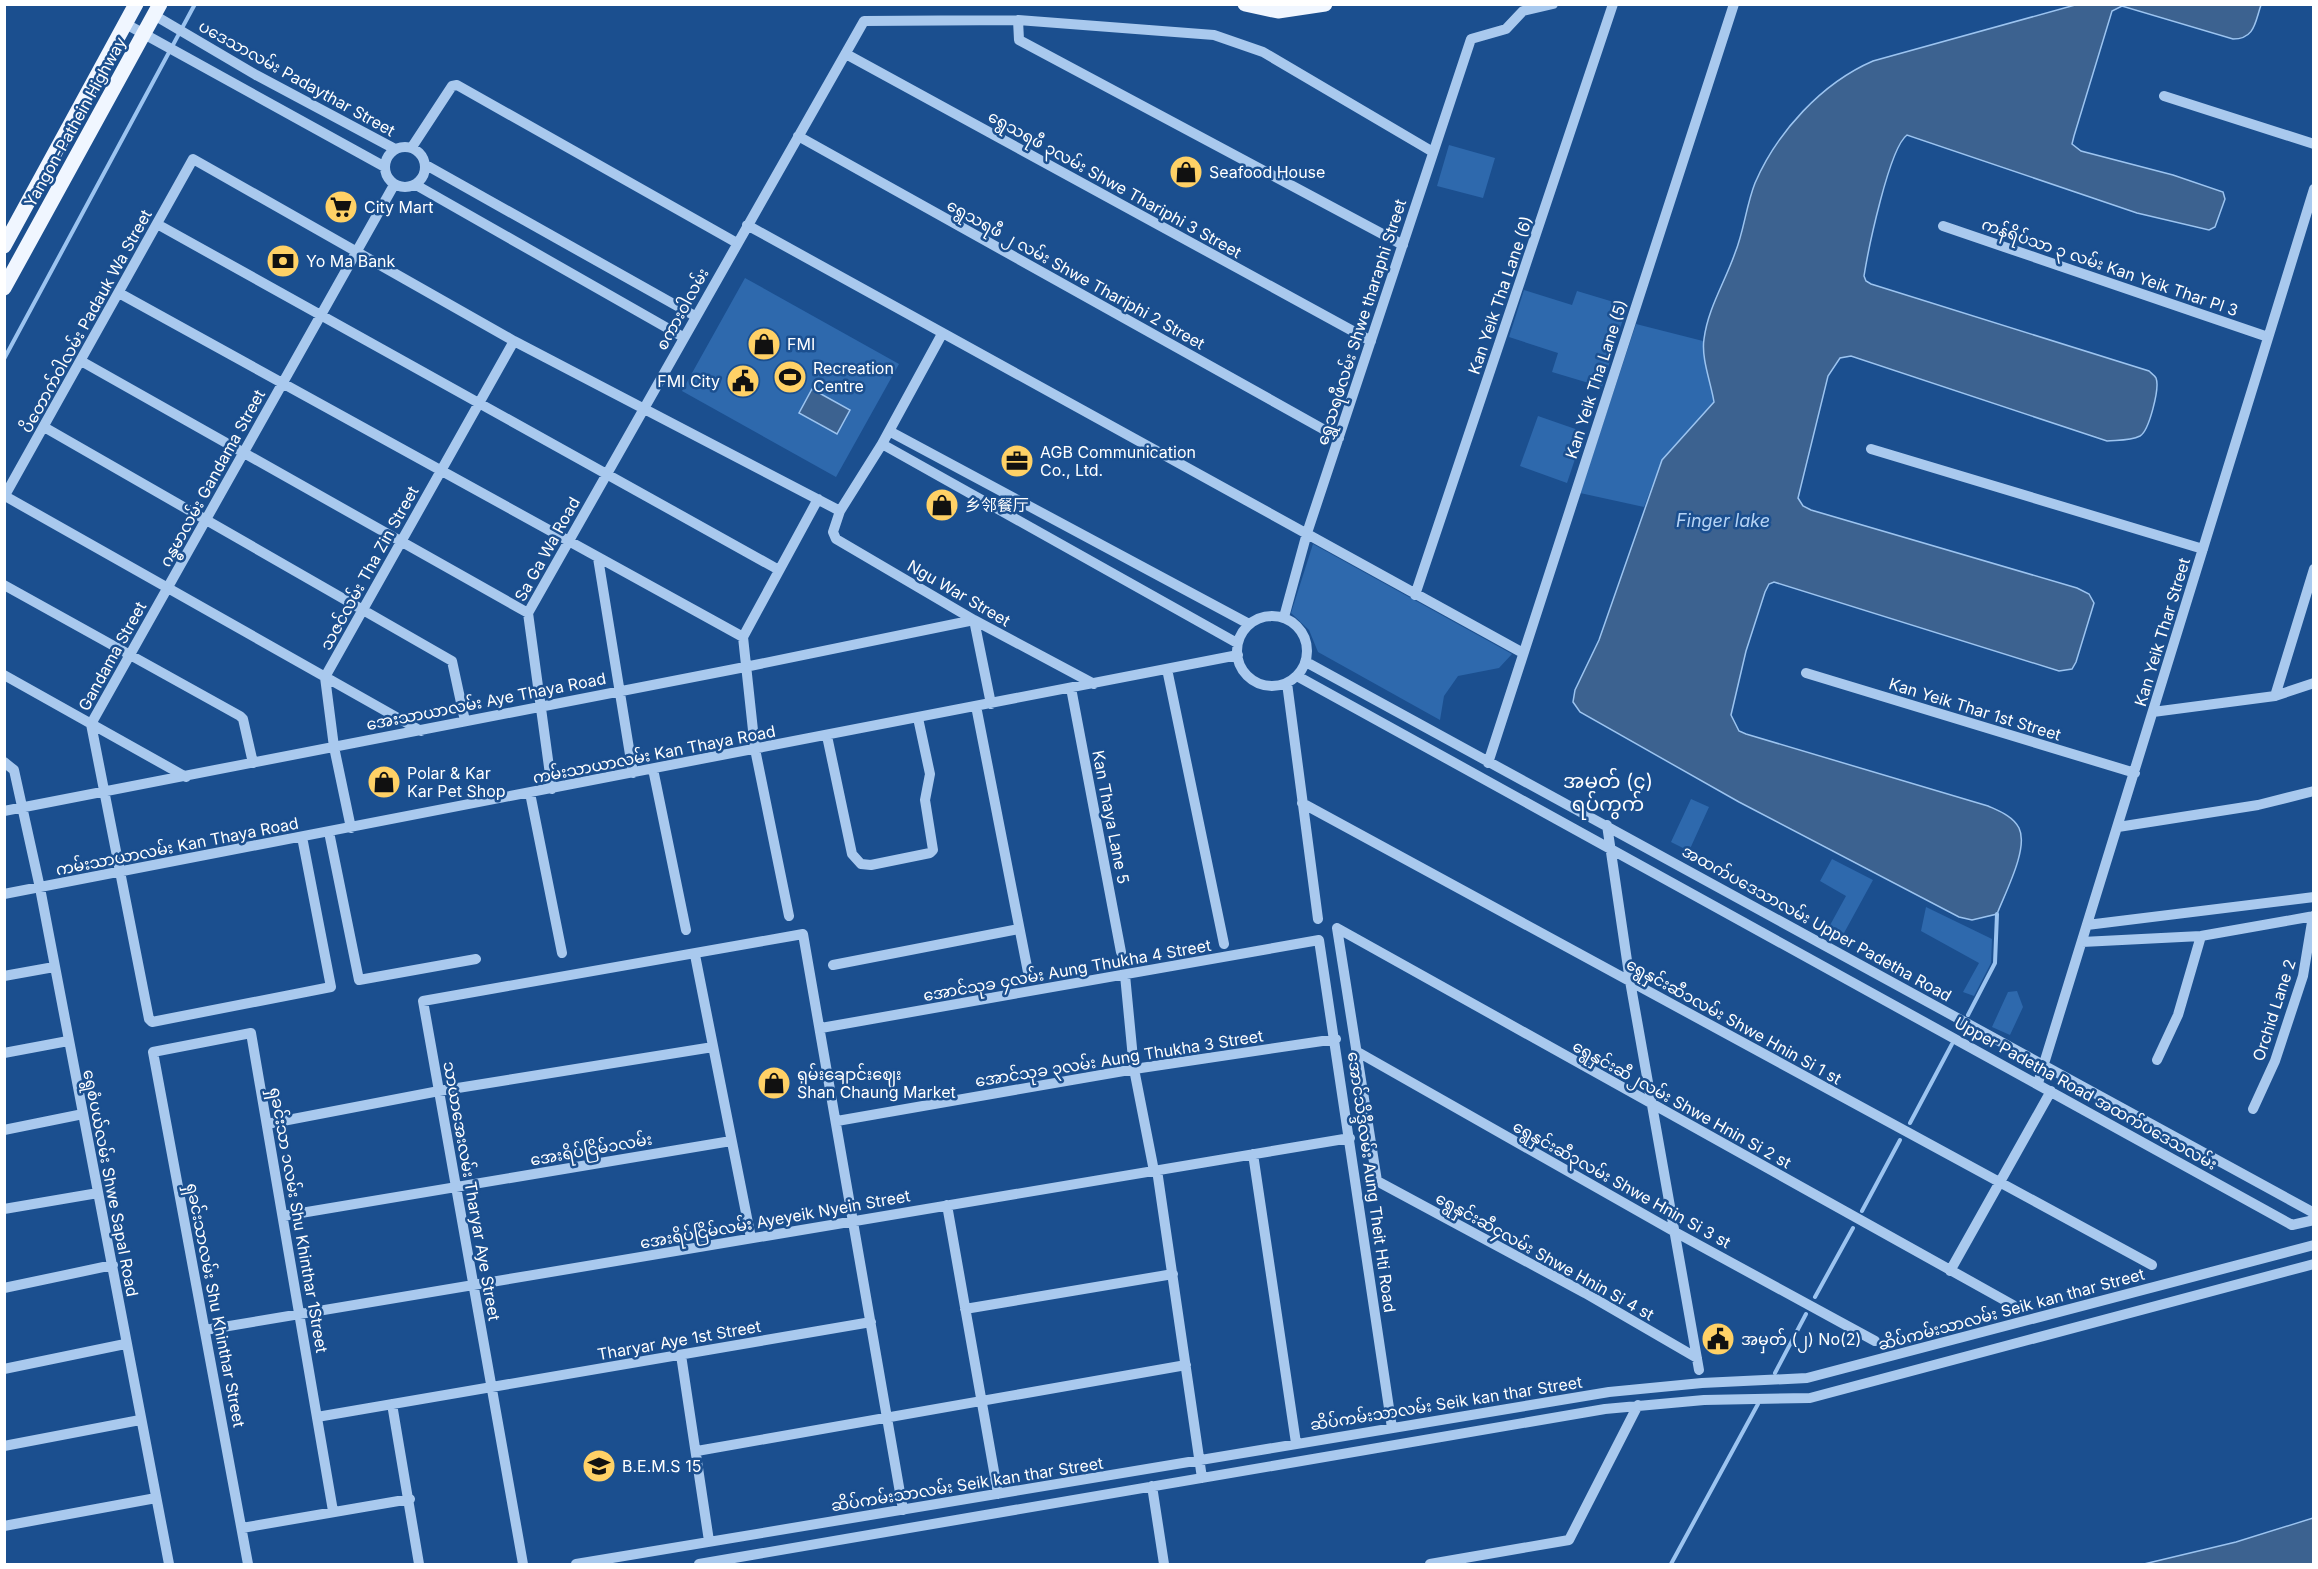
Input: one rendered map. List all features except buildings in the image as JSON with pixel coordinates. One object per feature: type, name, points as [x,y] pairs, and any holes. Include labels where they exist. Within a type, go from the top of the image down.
[{"type":"main road","name":"Yangon-Pathein Highway","points":[[4,246],[136,4]]},
{"type":"main road","points":[[1245,4],[1278,11],[1325,4]]},
{"type":"main road","name":"Yangon-Pathein Highway","points":[[4,288],[157,10]]},
{"type":"street","name":"ရွှေသရဖီလမ်း Shwe tharaphi Street","points":[[1284,617],[1307,533],[1471,39],[1506,29],[1523,11],[1553,4]]},
{"type":"street","name":"Kan Yeik Tha Lane (6)","points":[[1414,595],[1613,4]]},
{"type":"street","name":"Kan Yeik Tha Lane (5)","points":[[1488,763],[1734,4]]},
{"type":"street","name":"ပဒေသာလမ်း Padaythar Street","points":[[157,10],[256,75],[395,149]]},
{"type":"street","points":[[1402,245],[1019,39],[1018,20],[1214,35],[1263,52],[1433,152]]},
{"type":"street","name":"စကား၀ါလမ်း","points":[[645,408],[864,21],[1018,20]]},
{"type":"street","points":[[126,24],[385,167]]},
{"type":"street","name":"ရွေသရဖီ ၃လမ်း Shwe Thariphi 3 Street","points":[[846,54],[1371,341]]},
{"type":"street","points":[[412,147],[452,86],[457,85],[737,243]]},
{"type":"street","points":[[2164,96],[2313,144]]},
{"type":"street","name":"ရွေသရဖီ ၂ လမ်း Shwe Thariphi 2 Street","points":[[798,136],[1339,438]]},
{"type":"street","points":[[683,338],[416,185],[405,188],[394,185],[387,177],[385,167],[395,149],[412,147],[422,154],[426,165],[695,316]]},
{"type":"street","name":"ပိတောက်ဝါလမ်း Padauk Wa Street","points":[[5,497],[193,159],[356,253]]},
{"type":"street","points":[[416,185],[426,165]]},
{"type":"street","points":[[283,383],[394,185]]},
{"type":"street","name":"Kan Yeik Thar Street","points":[[2038,1083],[2135,774],[2313,189]]},
{"type":"street","points":[[157,224],[778,570]]},
{"type":"street","points":[[747,225],[1307,533],[1414,595],[1523,653]]},
{"type":"street","name":"ကန်ရိပ်သာ ၃ လမ်း Kan Yeik Thar Pl 3","points":[[1943,226],[2268,337]]},
{"type":"street","points":[[356,253],[514,341],[840,511],[882,444],[942,334]]},
{"type":"street","points":[[119,293],[743,637]]},
{"type":"street","name":"သဇင်လမ်း Tha Zin Street","points":[[351,828],[334,747],[325,677],[514,341]]},
{"type":"street","points":[[81,361],[528,613]]},
{"type":"street","name":"ဂန္ဓမာလမ်း Gandama Street","points":[[168,588],[283,383]]},
{"type":"street","name":"Sa Ga Wa Road","points":[[552,789],[528,613],[645,408]]},
{"type":"street","points":[[44,427],[452,661],[465,721]]},
{"type":"street","points":[[889,431],[1249,624]]},
{"type":"street","points":[[882,444],[1237,643]]},
{"type":"street","points":[[1871,449],[2203,549]]},
{"type":"street","points":[[5,497],[421,731]]},
{"type":"street","points":[[789,915],[754,749],[743,637],[818,499]]},
{"type":"street","name":"Ngu War Street","points":[[840,511],[833,532],[836,539],[974,620],[1094,684]]},
{"type":"street","points":[[598,558],[633,773]]},
{"type":"street","points":[[2275,696],[2313,569]]},
{"type":"street","points":[[4,585],[240,716],[243,719],[253,763]]},
{"type":"street","name":"Gandama Street","points":[[168,588],[91,724],[119,873],[149,1019],[152,1022],[331,987],[302,837]]},
{"type":"street","points":[[1272,615],[1284,617],[1299,627],[1306,637],[1308,650],[1306,662],[1297,676],[1287,683],[1274,687],[1262,685],[1251,680],[1243,671],[1237,643],[1249,624],[1259,617],[1272,615]]},
{"type":"street","points":[[974,620],[991,704]]},
{"type":"street","name":"အေးသာယာလမ်း Aye Thaya Road","points":[[4,811],[421,731],[619,689],[745,667],[974,620]]},
{"type":"street","name":"ကမ်းသာယာလမ်း Kan Thaya Road","points":[[4,894],[1238,655]]},
{"type":"street","name":"အထက်ပဒေသာလမ်း Upper Padetha Road","points":[[1306,662],[2313,1212]]},
{"type":"street","points":[[1167,669],[1224,944]]},
{"type":"street","name":"Kan Yeik Thar 1st Street","points":[[1806,673],[2135,774]]},
{"type":"street","points":[[4,675],[186,777]]},
{"type":"street","name":"Upper Padetha Road အထက်ပဒေသလမ်း","points":[[1297,676],[2292,1225],[2313,1220]]},
{"type":"street","points":[[1287,683],[1318,919]]},
{"type":"street","points":[[2153,712],[2275,696],[2313,683]]},
{"type":"street","name":"Kan Thaya Lane 5","points":[[1071,688],[1121,952]]},
{"type":"street","points":[[976,706],[1028,972]]},
{"type":"street","points":[[826,736],[852,854],[861,864],[882,863],[930,853],[933,850],[925,800],[930,774],[918,718]]},
{"type":"street","name":"ရွေစံပယ်လမ်း Shwe Sapal Road","points":[[4,762],[14,770],[24,808],[168,1564]]},
{"type":"street","points":[[653,769],[686,930]]},
{"type":"street","points":[[2118,827],[2258,804],[2313,791]]},
{"type":"street","points":[[530,793],[562,953]]},
{"type":"street","name":"ရွေနှင်းဆီ၁လမ်း Shwe Hnin Si 1 st","points":[[1302,803],[2152,1265]]},
{"type":"street","points":[[1607,825],[1630,981],[1699,1370]]},
{"type":"street","points":[[329,832],[359,980],[476,959]]},
{"type":"street","points":[[2087,925],[2313,897]]},
{"type":"street","points":[[2082,942],[2201,936],[2313,916]]},
{"type":"street","name":"Orchid Lane 2","points":[[2253,1109],[2275,1061],[2303,976],[2313,916]]},
{"type":"street","name":"ရွေနှင်းဆီ၂လမ်း Shwe Hnin Si 2 st","points":[[1356,1051],[1337,928],[2013,1305]]},
{"type":"street","points":[[833,965],[1020,929]]},
{"type":"street","points":[[751,1238],[695,955],[803,934],[903,1510]]},
{"type":"street","points":[[2157,1060],[2178,1015],[2201,936]]},
{"type":"street","name":"အောင်သုခ ၄လမ်း Aung Thukha 4 Street","points":[[821,1028],[1319,940]]},
{"type":"street","name":"အောင်သိဒ္ဒီလမ်း Aung Theit Hti Road","points":[[1319,940],[1336,1039],[1392,1428]]},
{"type":"street","name":"သာယာအေးလမ်း Tharyar Aye Street","points":[[492,1387],[423,1001],[695,955]]},
{"type":"street","points":[[4,976],[54,968]]},
{"type":"street","points":[[1125,975],[1134,1069],[1156,1170],[1202,1478]]},
{"type":"street","name":"ရှခင်းသာ ၁လမ်း Shu Khinthar 1Street","points":[[153,1052],[251,1034],[333,1510]]},
{"type":"street","name":"အောင်သုခ ၃လမ်း Aung Thukha 3 Street","points":[[837,1121],[1134,1069],[1336,1039]]},
{"type":"street","points":[[4,1053],[68,1041]]},
{"type":"street","points":[[267,1124],[439,1091],[713,1047]]},
{"type":"street","name":"ရွေနှင်းဆီ၄လမ်း Shwe Hnin Si 4 st","points":[[1356,1051],[1377,1181],[1585,1293],[1697,1358]]},
{"type":"street","name":"ရွေနှင်းဆီ၃လမ်း Shwe Hnin Si 3 st","points":[[1356,1051],[1675,1232],[1875,1341]]},
{"type":"street","name":"ရှခင်းသာလမ်း Shu Khinthar Street","points":[[153,1052],[248,1564]]},
{"type":"street","points":[[1950,1271],[2051,1091]]},
{"type":"street","points":[[4,1130],[83,1114]]},
{"type":"street","name":"အေးရိပ်ငြိမ်လမ်း Ayeyeik Nyein Street","points":[[205,1330],[1350,1138]]},
{"type":"street","name":"အေးရိပ်ငြိမ်၁လမ်း","points":[[283,1216],[731,1141]]},
{"type":"street","points":[[1254,1154],[1296,1443]]},
{"type":"street","points":[[4,1209],[98,1192]]},
{"type":"street","points":[[947,1205],[998,1494]]},
{"type":"street","name":"ဆိပ်ကမ်းသာလမ်း Seik kan thar Street","points":[[576,1564],[1609,1392],[1702,1383],[1806,1378],[2313,1245]]},
{"type":"street","name":"ဆိပ်ကမ်းသာလမ်း Seik kan thar Street","points":[[699,1564],[1638,1405],[1704,1400],[1810,1398],[2313,1264]]},
{"type":"street","points":[[4,1288],[112,1265]]},
{"type":"street","points":[[965,1309],[1173,1274]]},
{"type":"street","name":"Tharyar Aye 1st Street","points":[[317,1417],[871,1322]]},
{"type":"street","points":[[4,1369],[125,1344]]},
{"type":"street","points":[[681,1355],[709,1541]]},
{"type":"street","points":[[697,1451],[1186,1365]]},
{"type":"street","points":[[492,1387],[523,1564]]},
{"type":"street","points":[[393,1404],[419,1564]]},
{"type":"street","points":[[1431,1564],[1569,1540],[1638,1405]]},
{"type":"street","points":[[4,1446],[141,1420]]},
{"type":"street","points":[[1152,1486],[1164,1564]]},
{"type":"street","points":[[4,1526],[156,1498]]},
{"type":"street","points":[[242,1528],[410,1498]]},
{"type":"shaded area","points":[[1449,145],[1495,158],[1483,198],[1437,186]]},
{"type":"shaded area","name":"Recreation Centre","points":[[745,278],[899,364],[836,477],[682,391]]},
{"type":"shaded area","points":[[1524,290],[1572,305],[1577,291],[1627,306],[1602,387],[1552,372],[1558,353],[1509,337]]},
{"type":"shaded area","points":[[1636,324],[1703,341],[1714,402],[1662,460],[1644,507],[1580,493]]},
{"type":"shaded area","points":[[1538,416],[1584,432],[1567,483],[1520,466]]},
{"type":"shaded area","points":[[1313,544],[1512,654],[1499,668],[1458,676],[1444,696],[1440,720],[1318,652],[1309,630],[1291,613]]},
{"type":"shaded area","points":[[1691,799],[1709,807],[1689,851],[1671,842]]},
{"type":"shaded area","points":[[1832,859],[1873,880],[1844,933],[1829,927],[1846,896],[1820,881]]},
{"type":"shaded area","points":[[1926,907],[1992,939],[1991,963],[1974,996],[1963,992],[1979,963],[1921,931]]},
{"type":"shaded area","points":[[2017,991],[2023,1007],[2010,1035],[1992,1027],[2008,992]]},
{"type":"water","name":"Finger lake","points":[[2075,5],[2261,5],[2250,33],[2233,39],[2122,6],[2112,11],[2072,144],[2081,151],[2173,175],[2223,192],[2225,199],[2215,227],[2209,230],[2137,213],[1907,135],[1893,159],[1875,224],[1864,276],[1871,284],[2149,371],[2156,378],[2157,383],[2147,426],[2140,436],[2132,439],[2107,441],[1851,356],[1840,358],[1828,376],[1798,498],[1803,506],[1811,510],[2077,588],[2089,594],[2094,603],[2076,662],[2072,669],[2059,671],[1774,582],[1769,584],[1765,592],[1746,651],[1731,715],[1739,731],[1746,734],[1988,806],[2013,820],[2019,828],[2021,847],[2010,883],[1997,914],[1972,920],[1959,917],[1739,802],[1580,712],[1573,702],[1575,690],[1599,640],[1662,460],[1714,402],[1703,346],[1706,328],[1738,245],[1755,183],[1776,146],[1803,111],[1819,96],[1854,70],[1873,61]]},
{"type":"water","points":[[812,389],[850,410],[837,434],[799,413]]},
{"type":"water","points":[[2313,1518],[2313,1564],[2144,1564],[2236,1542]]},
{"type":"waterway","points":[[4,359],[195,4]]},
{"type":"waterway","points":[[1968,1015],[1995,963],[1997,914]]},
{"type":"waterway","points":[[1910,1123],[1952,1044]]},
{"type":"waterway","points":[[1862,1211],[1900,1140]]},
{"type":"waterway","points":[[1815,1297],[1853,1228]]},
{"type":"waterway","points":[[1775,1373],[1806,1314]]},
{"type":"waterway","points":[[1671,1564],[1758,1404]]},
{"type":"place","name":"Seafood House","points":[[1186,172]]},
{"type":"place","name":"City Mart","points":[[341,207]]},
{"type":"place","name":"Yo Ma Bank","points":[[283,261]]},
{"type":"place","name":"FMI","points":[[764,344]]},
{"type":"place","name":"Recreation Centre","points":[[790,377]]},
{"type":"place","name":"FMI City","points":[[743,381]]},
{"type":"place","name":"AGB Communication Co., Ltd.","points":[[1017,461]]},
{"type":"place","name":"乡邻餐厅","points":[[942,505]]},
{"type":"place","name":"Polar & Kar Kar Pet Shop","points":[[384,782]]},
{"type":"place","name":"ရှမ်းချောင်းဈေး Shan Chaung Market","points":[[774,1083]]},
{"type":"place","name":"အမှတ် (၂) No(2)","points":[[1718,1339]]},
{"type":"place","name":"B.E.M.S 15","points":[[599,1466]]},
{"type":"district","name":"အမှတ် (၄) ရပ်ကွက်","points":[[1608,792]]}]
